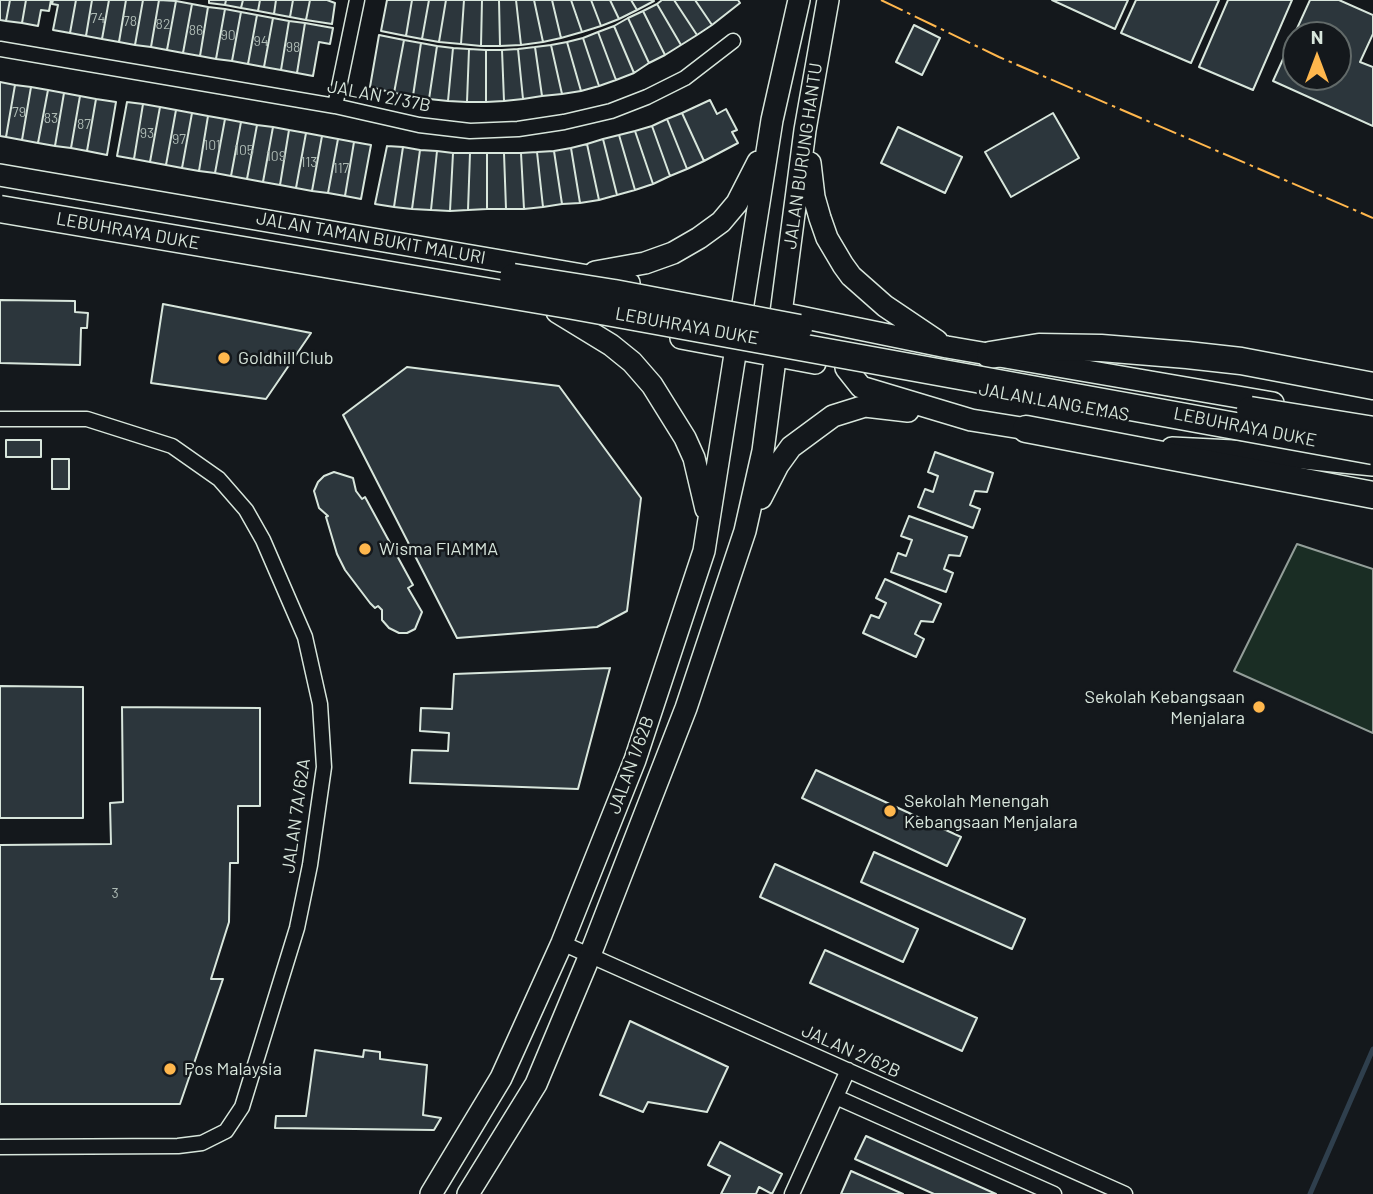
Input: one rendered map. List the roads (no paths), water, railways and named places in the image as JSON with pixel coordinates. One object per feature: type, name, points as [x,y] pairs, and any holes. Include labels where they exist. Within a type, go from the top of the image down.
[{"type":"highway","name":"LEBUHRAYA DUKE","points":[[0,193],[115,214],[614,293],[1154,394],[1373,430]]},
{"type":"highway","name":"LEBUHRAYA DUKE","points":[[0,209],[568,304],[1373,451]]},
{"type":"highway","points":[[990,355],[1039,347],[1088,348],[1241,361],[1373,386]]},
{"type":"highway","points":[[1026,429],[1373,495]]},
{"type":"main road","name":"JALAN BURUNG HANTU","points":[[741,306],[772,120],[799,0]]},
{"type":"main road","name":"JALAN BURUNG HANTU","points":[[783,314],[805,130],[828,0]]},
{"type":"main road","points":[[585,274],[645,263],[673,253],[721,222],[737,203],[755,171],[772,120]]},
{"type":"main road","points":[[805,130],[814,197],[827,238],[838,258],[851,276],[885,306],[947,347]]},
{"type":"main road","name":"JALAN TAMAN BUKIT MALURI","points":[[0,175],[585,274],[741,306]]},
{"type":"main road","points":[[0,219],[557,312],[734,349]]},
{"type":"main road","points":[[741,306],[947,347]]},
{"type":"main road","name":"JALAN 1/62B","points":[[431,1194],[502,1078],[562,943],[635,760],[709,532],[741,306]]},
{"type":"main road","points":[[557,312],[611,345],[632,362],[652,384],[694,458],[704,494],[709,532]]},
{"type":"main road","name":"JALAN 1/62B","points":[[468,1194],[536,1084],[590,955],[686,708],[745,531],[763,451],[783,314]]},
{"type":"main road","name":"JALAN LANG EMAS","points":[[947,347],[1373,420]]},
{"type":"main road","name":"JALAN LANG EMAS","points":[[734,349],[1110,412],[1373,464]]},
{"type":"main road","points":[[846,369],[861,387],[971,420]]},
{"type":"main road","points":[[745,531],[785,455],[800,440],[833,416],[865,406],[1163,447],[1373,464]]},
{"type":"street","points":[[335,106],[357,0]]},
{"type":"street","name":"JALAN 2/37B","points":[[0,49],[335,106],[419,125],[470,131],[518,129],[611,111],[648,97],[685,78],[733,41]]},
{"type":"street","name":"JALAN 7A/62A","points":[[0,419],[87,419],[172,446],[219,480],[246,510],[258,531],[305,637],[320,704],[324,767],[310,865],[297,928],[242,1107],[226,1131],[202,1143],[178,1146],[0,1147]]},
{"type":"street","name":"JALAN 2/62B","points":[[562,943],[1125,1194]]},
{"type":"street","points":[[792,1194],[848,1070]]},
{"type":"street","points":[[835,1097],[1054,1194]]},
{"type":"waterway","points":[[1310,1194],[1373,1049]]},
{"type":"place","name":"Goldhill Club","points":[[224,358]]},
{"type":"place","name":"Wisma FIAMMA","points":[[365,549]]},
{"type":"place","name":"Sekolah Kebangsaan Menjalara","points":[[1259,707]]},
{"type":"place","name":"Sekolah Menengah Kebangsaan Menjalara","points":[[890,811]]},
{"type":"place","name":"Pos Malaysia","points":[[170,1069]]}]
